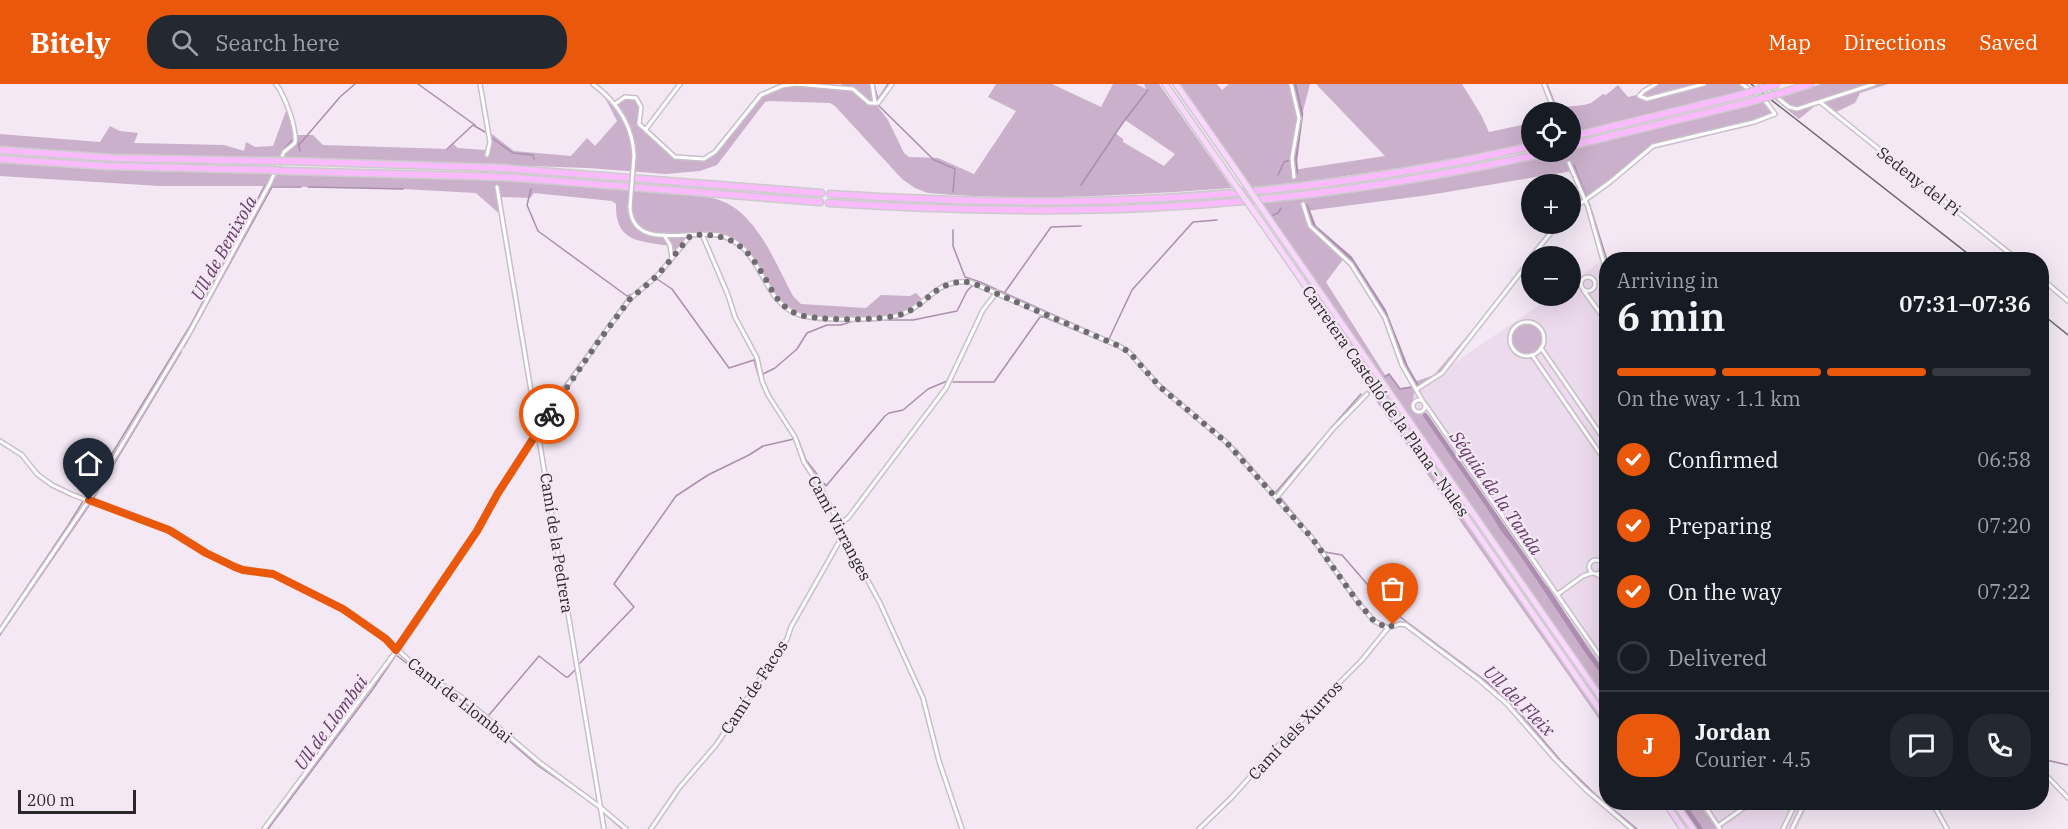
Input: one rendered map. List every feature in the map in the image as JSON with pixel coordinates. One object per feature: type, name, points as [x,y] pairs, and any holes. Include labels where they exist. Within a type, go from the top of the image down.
[{"type":"highway","points":[[1581,134],[1778,84]]},
{"type":"highway","points":[[1581,143],[1746,103],[1810,84]]},
{"type":"highway","points":[[830,194],[926,200],[1038,202],[1203,195],[1323,183],[1417,169],[1521,148]]},
{"type":"highway","points":[[0,150],[113,158],[512,168],[821,193]]},
{"type":"highway","points":[[829,203],[925,209],[1038,210],[1122,209],[1204,204],[1323,192],[1417,178],[1521,158]]},
{"type":"highway","points":[[0,159],[147,168],[504,177],[820,202]]},
{"type":"main road","name":"Carretera Castelló de la Plana - Nules","points":[[1165,84],[1599,708]]},
{"type":"main road","name":"Carretera Castelló de la Plana - Nules","points":[[1176,84],[1599,695]]},
{"type":"main road","points":[[1670,810],[1683,829]]},
{"type":"main road","points":[[1680,810],[1693,829]]},
{"type":"street","points":[[0,631],[86,500],[191,330],[270,183],[284,152],[295,143],[283,94],[276,84]]},
{"type":"street","points":[[480,84],[490,142],[487,155]]},
{"type":"street","points":[[593,84],[615,104],[631,134],[634,156],[630,216],[638,229],[664,235],[718,235],[738,245],[750,254],[775,296],[798,315],[840,318],[896,316],[916,306],[935,290],[962,281],[997,292],[1129,352],[1155,382],[1226,442],[1250,471],[1277,497],[1312,538],[1374,621],[1388,628],[1400,624],[1406,625],[1478,679],[1507,704],[1556,760],[1599,801]]},
{"type":"street","points":[[646,129],[680,84]]},
{"type":"street","points":[[615,104],[625,98],[636,98],[641,107],[639,124],[675,157],[704,159],[715,152],[760,95],[782,86],[796,84],[853,89],[869,103],[878,104],[892,84]]},
{"type":"street","points":[[872,84],[875,103]]},
{"type":"street","points":[[1291,84],[1299,118],[1292,158],[1294,177]]},
{"type":"street","points":[[1544,84],[1551,102]]},
{"type":"street","points":[[1656,84],[1640,96],[1647,99],[1704,84]]},
{"type":"street","points":[[1581,203],[1653,146],[1754,122],[1774,114],[1766,102],[1742,84]]},
{"type":"street","points":[[1761,84],[1789,107],[1797,109],[1874,84]]},
{"type":"street","name":"Sedeny del Pi","points":[[1820,102],[2008,252]]},
{"type":"street","points":[[1569,163],[1585,200],[1600,252]]},
{"type":"street","name":"Camí de la Pedrera","points":[[497,187],[604,829]]},
{"type":"street","points":[[1303,204],[1310,226],[1351,264],[1385,318],[1402,366],[1423,402],[1435,416],[1599,654]]},
{"type":"street","name":"Camí Virranges","points":[[702,234],[735,317],[757,358],[768,395],[795,437],[804,462],[821,488],[843,535],[880,603],[923,698],[939,761],[962,829]]},
{"type":"street","points":[[1541,246],[1550,234]]},
{"type":"street","points":[[664,235],[670,245],[672,258]]},
{"type":"street","points":[[264,829],[396,650],[477,531],[498,493],[566,387],[621,310],[630,299],[658,275],[691,235]]},
{"type":"street","points":[[1435,416],[1424,410],[1415,411],[1413,405],[1417,389],[1442,373],[1521,271]]},
{"type":"street","points":[[1594,303],[1592,290],[1595,282],[1588,278],[1582,282],[1583,289],[1599,310]]},
{"type":"street","points":[[2049,285],[2068,301]]},
{"type":"street","points":[[1583,289],[1592,290]]},
{"type":"street","points":[[839,524],[848,518],[946,388],[983,310],[997,292]]},
{"type":"street","points":[[1529,322],[1539,327],[1544,337],[1541,348],[1532,355],[1521,355],[1513,348],[1510,338],[1518,325],[1529,322]]},
{"type":"street","points":[[1541,348],[1599,432]]},
{"type":"street","points":[[1532,355],[1599,452]]},
{"type":"street","points":[[1277,497],[1332,430],[1367,394]]},
{"type":"street","points":[[1415,402],[1423,402]]},
{"type":"street","points":[[1423,402],[1424,410]]},
{"type":"street","name":"Camí de Llombai","points":[[0,441],[22,455],[37,474],[52,485],[169,530],[206,553],[235,567],[273,574],[343,609],[386,639],[422,672],[466,700],[553,773],[626,829]]},
{"type":"street","name":"Camí de Facos","points":[[651,829],[679,788],[716,745],[787,639],[791,627],[843,535]]},
{"type":"street","points":[[1558,594],[1583,576],[1589,569],[1590,562],[1599,561]]},
{"type":"street","points":[[1589,569],[1592,573]]},
{"type":"street","points":[[1583,576],[1597,574]]},
{"type":"street","name":"Camí dels Xurros","points":[[1199,829],[1362,660],[1388,628]]},
{"type":"street","points":[[2049,778],[2068,798]]},
{"type":"street","points":[[1610,810],[1632,829]]},
{"type":"street","points":[[1707,810],[1719,827],[1741,810]]},
{"type":"street","points":[[1783,829],[1792,810]]},
{"type":"street","points":[[1792,829],[1801,810]]},
{"type":"street","points":[[1936,810],[1947,829]]},
{"type":"shaded area","points":[[842,84],[872,84],[875,103],[888,120],[904,153],[909,157],[938,158],[974,174],[1016,111],[988,97],[996,84],[1052,84],[1101,107],[1113,84],[1136,84],[1146,89],[1144,84],[1159,84],[1232,188],[1042,197],[928,193],[902,179],[830,103],[770,101],[765,102],[717,165],[700,171],[666,174],[588,168],[419,162],[110,156],[0,148],[0,134],[100,142],[110,126],[120,131],[138,133],[134,143],[224,145],[244,151],[246,142],[255,147],[273,146],[287,108],[296,139],[298,135],[313,135],[323,145],[448,149],[453,144],[458,148],[486,150],[489,149],[488,131],[514,151],[571,156],[587,138],[595,146],[617,121],[601,90],[615,104],[625,98],[636,98],[641,107],[639,124],[667,150],[681,159],[709,157],[761,96],[788,85],[839,88]],"holes":[[[1125,120],[1175,154],[1164,166],[1123,142],[1123,139],[1115,133]]]},
{"type":"shaded area","points":[[1178,84],[1217,84],[1222,90],[1229,84],[1310,84],[1302,115],[1299,118],[1292,158],[1293,170],[1385,156],[1316,84],[1462,84],[1489,132],[1521,125],[1521,146],[1392,169],[1251,188]]},
{"type":"shaded area","points":[[1651,84],[1744,84],[1751,89],[1581,132],[1581,105],[1591,103],[1603,94],[1606,95],[1618,85],[1628,97],[1641,94]]},
{"type":"shaded area","points":[[1821,84],[1888,84],[1860,93],[1855,103],[1836,112],[1826,103],[1815,106],[1799,119],[1773,98]]},
{"type":"shaded area","points":[[1763,100],[1774,114],[1653,146],[1585,200],[1581,191],[1581,174],[1573,174],[1572,171],[1554,174],[1521,174],[1521,180],[1429,195],[1306,211],[1310,226],[1345,257],[1326,282],[1385,375],[1389,373],[1400,388],[1413,386],[1409,379],[1414,378],[1417,381],[1434,375],[1502,295],[1444,370],[1415,390],[1411,408],[1417,414],[1428,415],[1599,662],[1599,691],[1260,201],[1521,160],[1521,162],[1581,162],[1581,146]]},
{"type":"shaded area","points":[[0,161],[117,169],[274,173],[267,186],[160,186],[0,176]]},
{"type":"shaded area","points":[[276,173],[549,182],[712,198],[727,203],[752,224],[762,237],[793,296],[801,304],[866,308],[881,295],[910,296],[916,293],[923,300],[903,314],[889,317],[809,317],[789,310],[775,296],[750,254],[727,238],[718,235],[691,234],[672,258],[671,246],[640,241],[625,233],[617,217],[616,204],[612,201],[534,193],[530,198],[499,197],[502,216],[476,193],[270,186]]},
{"type":"shaded area","points":[[1244,202],[1599,712],[1599,719],[1378,404],[1364,375]]},
{"type":"shaded area","points":[[1599,263],[1599,661],[1428,415],[1415,412],[1411,406],[1415,390],[1537,306],[1581,306],[1581,276]]},
{"type":"shaded area","points":[[1527,324],[1538,328],[1542,339],[1538,350],[1527,354],[1516,350],[1512,339],[1516,328]]},
{"type":"shaded area","points":[[1682,810],[1703,810],[1717,829],[1695,829]]},
{"type":"shaded area","points":[[1703,810],[1806,810],[1797,829],[1717,829]]},
{"type":"waterway","points":[[298,146],[340,97],[355,84]]},
{"type":"waterway","points":[[418,84],[475,125]]},
{"type":"waterway","points":[[874,84],[878,100]]},
{"type":"waterway","points":[[878,99],[888,84]]},
{"type":"waterway","name":"Séquia de la Tanda","points":[[1294,84],[1301,114],[1295,160],[1296,172]]},
{"type":"waterway","points":[[1547,84],[1554,102]]},
{"type":"waterway","points":[[1081,185],[1148,90]]},
{"type":"waterway","points":[[877,104],[934,160],[955,169],[953,192]]},
{"type":"waterway","name":"Ull de Benixola","points":[[447,149],[473,125],[485,132]]},
{"type":"waterway","points":[[297,138],[300,151]]},
{"type":"waterway","name":"Ull de Benixola","points":[[492,138],[513,153],[533,155],[534,159]]},
{"type":"waterway","points":[[284,149],[293,139]]},
{"type":"waterway","points":[[278,160],[282,152]]},
{"type":"waterway","points":[[1278,175],[1284,162],[1290,160]]},
{"type":"waterway","points":[[1574,165],[1586,196]]},
{"type":"waterway","points":[[0,627],[69,524],[190,326],[265,185]]},
{"type":"waterway","name":"Ull de Benixola","points":[[184,347],[272,187],[301,187]]},
{"type":"waterway","name":"Ull de Benixola","points":[[308,187],[403,189]]},
{"type":"waterway","name":"Ull de Benixola","points":[[531,189],[527,205],[538,231],[627,296],[644,285]]},
{"type":"waterway","points":[[1589,203],[1604,252]]},
{"type":"waterway","name":"Séquia de la Tanda","points":[[1306,206],[1314,227],[1350,258],[1384,311],[1406,367],[1418,388]]},
{"type":"waterway","points":[[1273,215],[1281,208]]},
{"type":"waterway","points":[[1109,339],[1132,290],[1193,222],[1217,220]]},
{"type":"waterway","points":[[1005,292],[1051,227],[1081,226]]},
{"type":"waterway","name":"Ull del Fleix","points":[[953,230],[953,246],[965,277],[1127,348],[1139,361]]},
{"type":"waterway","name":"Ull de Benixola","points":[[657,279],[672,289],[729,368],[754,360],[758,374]]},
{"type":"waterway","name":"Ull de Benixola","points":[[879,320],[913,320],[957,311],[967,291],[973,285]]},
{"type":"waterway","points":[[541,423],[563,387],[627,299]]},
{"type":"waterway","points":[[953,382],[994,382],[1040,317],[1107,343]]},
{"type":"waterway","name":"Ull de Benixola","points":[[763,374],[775,368],[797,349],[807,333],[827,325],[841,325],[853,321]]},
{"type":"waterway","name":"Ull de Benixola","points":[[93,499],[181,352]]},
{"type":"waterway","points":[[1385,377],[1389,374],[1400,389],[1412,387]]},
{"type":"waterway","points":[[798,439],[806,460],[826,486],[885,416],[903,410],[928,389],[947,381]]},
{"type":"waterway","name":"Ull del Fleix","points":[[1157,381],[1236,449],[1275,494]]},
{"type":"waterway","points":[[1331,428],[1361,394]]},
{"type":"waterway","name":"Séquia de la Tanda","points":[[1424,414],[1599,669]]},
{"type":"waterway","name":"Séquia de la Tanda","points":[[1425,415],[1544,586]]},
{"type":"waterway","points":[[529,440],[535,431]]},
{"type":"waterway","points":[[1275,493],[1329,431]]},
{"type":"waterway","points":[[580,663],[634,607],[614,584],[676,496],[708,475],[763,446],[794,439]]},
{"type":"waterway","points":[[509,471],[528,442]]},
{"type":"waterway","points":[[438,584],[472,535],[507,474]]},
{"type":"waterway","name":"Ull del Fleix","points":[[1280,497],[1325,552],[1342,555],[1387,607],[1487,682],[1519,712],[1561,761],[1599,797]]},
{"type":"waterway","name":"Ull de Benixola","points":[[0,635],[90,504]]},
{"type":"waterway","points":[[396,647],[437,586]]},
{"type":"waterway","name":"Séquia de la Tanda","points":[[1546,588],[1599,667]]},
{"type":"waterway","name":"Ull de Llombai","points":[[268,829],[396,655],[420,673]]},
{"type":"waterway","points":[[489,715],[539,656],[566,677],[575,670]]},
{"type":"waterway","name":"Ull de Llombai","points":[[422,675],[462,701],[502,735]]},
{"type":"waterway","name":"Ull de Llombai","points":[[506,738],[536,764]]},
{"type":"waterway","points":[[2049,761],[2068,765]]},
{"type":"waterway","name":"Ull de Llombai","points":[[537,765],[585,798]]},
{"type":"waterway","name":"Ull del Fleix","points":[[1614,810],[1637,829]]},
{"type":"waterway","name":"Séquia de la Tanda","points":[[1687,810],[1700,829]]},
{"type":"waterway","name":"Séquia de la Tanda","points":[[1689,810],[1702,829]]},
{"type":"waterway","name":"Ull de Llombai","points":[[605,814],[622,829]]},
{"type":"waterway","points":[[1940,814],[1949,829]]},
{"type":"railway","points":[[1751,84],[1966,252]]},
{"type":"railway","points":[[2049,320],[2068,335]]},
{"type":"way so far","points":[[549,414],[630,299],[658,275],[691,235],[718,235],[738,245],[750,254],[781,303],[798,315],[808,317],[896,316],[916,306],[932,292],[948,284],[970,282],[1129,352],[1149,377],[1226,442],[1250,471],[1285,506],[1374,621],[1388,628],[1393,625]]},
{"type":"route","points":[[89,500],[169,530],[206,553],[235,567],[273,574],[343,609],[386,639],[396,650],[477,531],[498,493],[549,414]]}]
